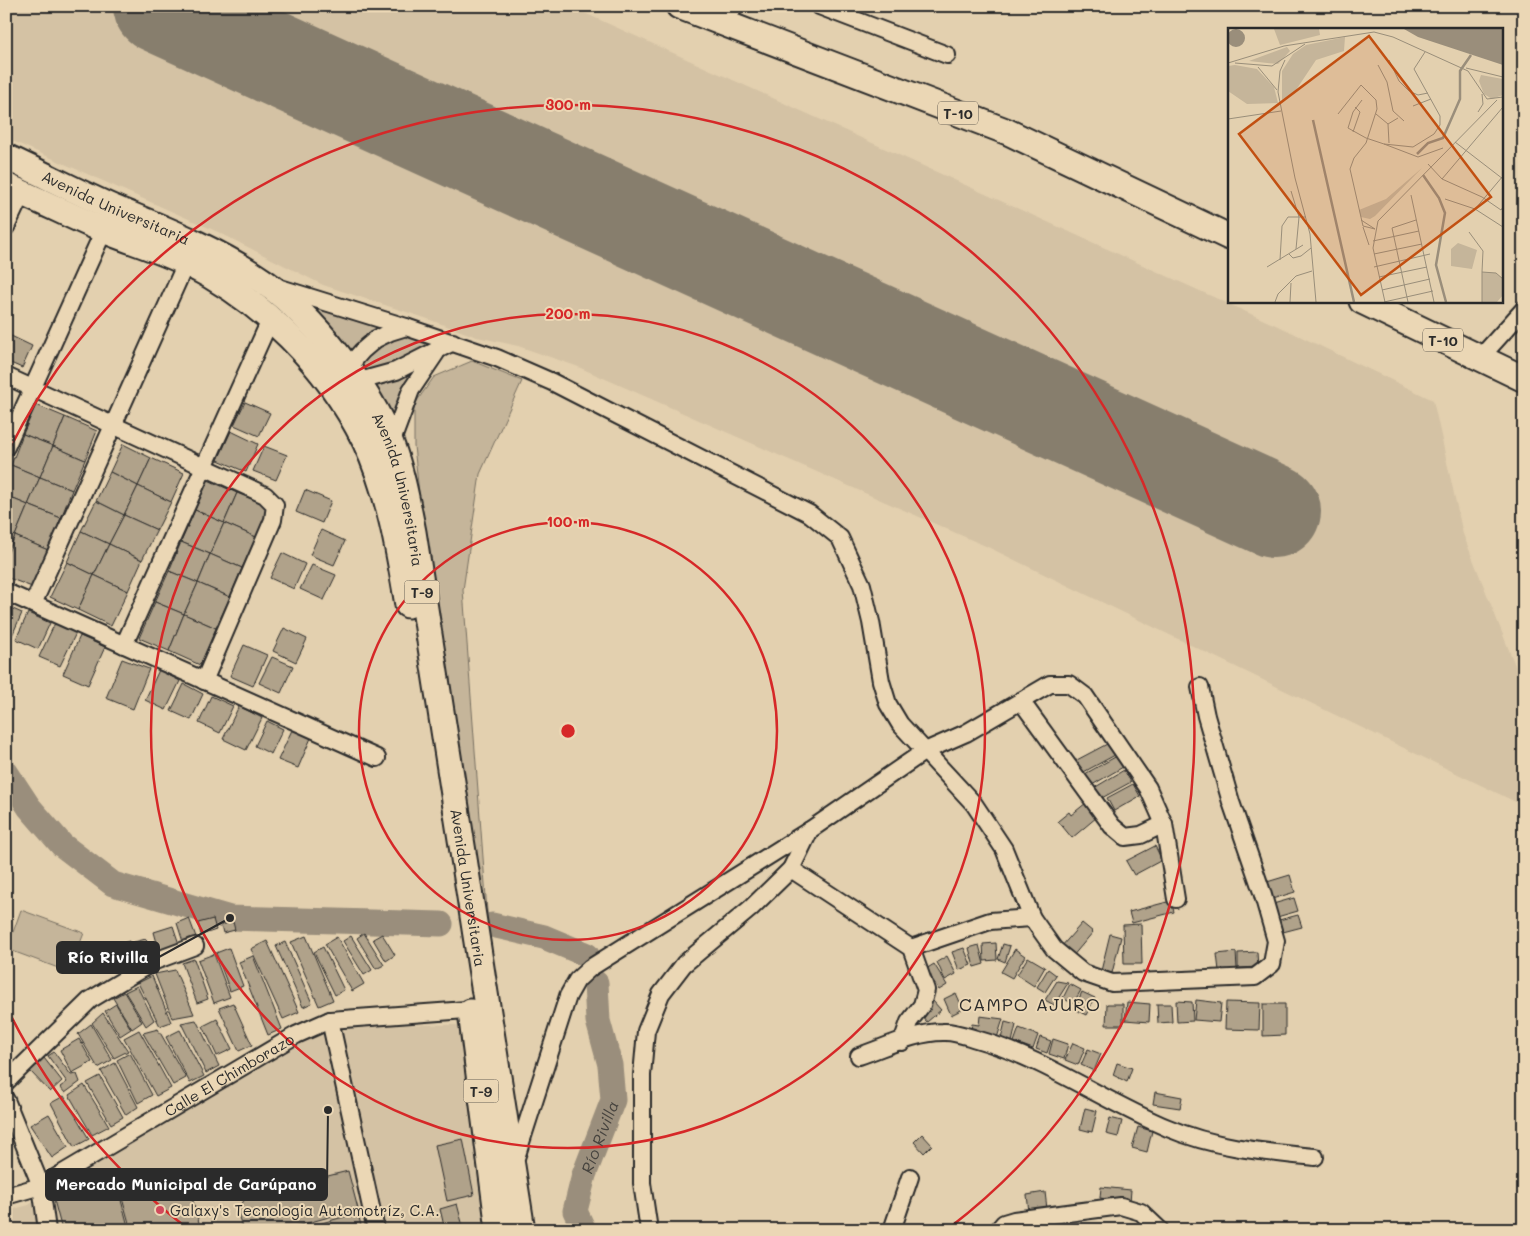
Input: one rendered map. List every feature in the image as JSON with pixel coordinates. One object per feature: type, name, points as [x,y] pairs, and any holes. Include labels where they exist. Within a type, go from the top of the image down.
[{"type":"highway","name":"T-10","points":[[679,6],[729,15],[1008,132],[1228,237]]},
{"type":"highway","name":"Avenida Universitaria","points":[[6,157],[228,288],[271,318],[310,358],[346,379],[381,482],[391,521],[407,601],[455,898],[513,1166],[522,1230]]},
{"type":"highway","name":"Avenida Universitaria","points":[[14,189],[224,257],[266,283],[312,325],[346,379],[376,413],[391,444],[402,480],[413,532],[478,1009]]},
{"type":"highway","name":"T-10","points":[[1364,302],[1524,379]]},
{"type":"highway","name":"T-9","points":[[478,1009],[499,1230]]},
{"type":"street","points":[[819,6],[946,55]]},
{"type":"street","points":[[6,227],[14,189]]},
{"type":"street","points":[[6,447],[109,219]]},
{"type":"street","points":[[33,604],[186,263]]},
{"type":"street","points":[[266,283],[406,327],[446,345],[552,382],[714,463],[810,514],[840,538],[862,585],[871,622],[881,681],[888,704],[900,724],[974,804],[999,842],[1032,918],[1054,950],[1083,973],[1112,982],[1255,977],[1272,964],[1276,941],[1262,892],[1231,802],[1206,716],[1200,687]]},
{"type":"street","points":[[1480,358],[1524,309]]},
{"type":"street","points":[[124,645],[202,466],[271,318]]},
{"type":"street","points":[[346,379],[376,339],[406,327]]},
{"type":"street","points":[[346,379],[396,371],[446,345]]},
{"type":"street","points":[[391,444],[411,390],[446,345]]},
{"type":"street","points":[[6,376],[265,495],[275,505],[273,520],[204,681]]},
{"type":"street","points":[[6,592],[377,758]]},
{"type":"street","points":[[513,1166],[568,996],[577,980],[590,968],[810,830],[924,751],[966,733],[1050,684],[1069,684],[1086,696],[1148,788],[1164,824],[1176,900]]},
{"type":"street","points":[[1021,701],[1112,826],[1125,837],[1141,836],[1164,824]]},
{"type":"street","points":[[648,1229],[642,1183],[642,1074],[646,1031],[661,994],[684,964],[791,870],[810,830]]},
{"type":"street","points":[[791,870],[911,948],[926,990],[922,1006],[909,1022],[902,1042]]},
{"type":"street","points":[[911,948],[990,921],[1032,918]]},
{"type":"street","points":[[6,1082],[90,1000],[155,961],[196,946]]},
{"type":"street","name":"Calle El Chimborazo","points":[[6,1196],[41,1186],[296,1035],[330,1020],[478,1009]]},
{"type":"street","points":[[330,1020],[376,1230]]},
{"type":"street","points":[[859,1056],[902,1042],[944,1032],[964,1035],[1003,1046],[1168,1128],[1215,1144],[1250,1151],[1315,1157]]},
{"type":"street","points":[[6,1100],[41,1186],[47,1230]]},
{"type":"street","points":[[892,1230],[910,1177]]},
{"type":"street","points":[[998,1230],[1004,1223],[1014,1220],[1121,1206],[1141,1212],[1160,1230]]},
{"type":"shaded area","points":[[6,6],[569,6],[1291,332],[1433,400],[1463,534],[1524,688],[1524,806],[990,548],[576,366],[518,346],[477,337],[323,285],[218,232],[6,138]]},
{"type":"shaded area","points":[[266,283],[453,342],[438,349],[391,444]]},
{"type":"shaded area","points":[[472,361],[522,381],[480,474],[463,590],[490,951],[423,530],[414,446],[414,405],[434,377]]},
{"type":"shaded area","points":[[21,910],[84,933],[69,972],[7,949]]},
{"type":"shaded area","points":[[378,1024],[461,1025],[489,1230],[6,1230],[6,1211],[29,1205],[52,1186],[314,1034]]},
{"type":"building","points":[[9,335],[32,346],[22,368],[6,361],[6,342]]},
{"type":"building","points":[[245,402],[270,413],[259,436],[234,425]]},
{"type":"building","points":[[36,405],[65,417],[53,446],[23,434]]},
{"type":"building","points":[[65,417],[97,431],[85,460],[53,446]]},
{"type":"building","points":[[231,431],[258,444],[246,472],[218,460]]},
{"type":"building","points":[[23,434],[53,446],[40,477],[11,465]]},
{"type":"building","points":[[123,444],[151,458],[138,486],[110,472]]},
{"type":"building","points":[[53,446],[85,460],[72,490],[40,477]]},
{"type":"building","points":[[264,446],[287,455],[276,480],[253,471]]},
{"type":"building","points":[[151,458],[184,473],[171,502],[138,486]]},
{"type":"building","points":[[11,465],[40,477],[28,505],[6,496],[6,475]]},
{"type":"building","points":[[110,472],[138,486],[124,515],[96,501]]},
{"type":"building","points":[[40,477],[72,490],[61,518],[28,505]]},
{"type":"building","points":[[208,480],[237,493],[224,523],[195,510]]},
{"type":"building","points":[[138,486],[171,502],[157,530],[124,515]]},
{"type":"building","points":[[305,490],[331,501],[322,523],[296,512]]},
{"type":"building","points":[[237,493],[269,506],[256,537],[224,523]]},
{"type":"building","points":[[6,496],[28,505],[15,536],[6,532]]},
{"type":"building","points":[[96,501],[124,515],[109,544],[81,531]]},
{"type":"building","points":[[28,505],[61,518],[48,550],[15,536]]},
{"type":"building","points":[[195,510],[224,523],[210,554],[181,542]]},
{"type":"building","points":[[124,515],[157,530],[142,560],[109,544]]},
{"type":"building","points":[[224,523],[256,537],[242,568],[210,554]]},
{"type":"building","points":[[321,530],[345,541],[334,565],[310,555]]},
{"type":"building","points":[[81,531],[109,544],[94,575],[67,562]]},
{"type":"building","points":[[6,532],[15,536],[6,557]]},
{"type":"building","points":[[15,536],[48,550],[32,587],[6,577],[6,557]]},
{"type":"building","points":[[181,542],[210,554],[198,583],[169,571]]},
{"type":"building","points":[[109,544],[142,560],[128,591],[94,575]]},
{"type":"building","points":[[282,553],[305,564],[294,589],[270,578]]},
{"type":"building","points":[[210,554],[242,568],[230,597],[198,583]]},
{"type":"building","points":[[67,562],[94,575],[78,610],[50,597]]},
{"type":"building","points":[[312,565],[336,575],[324,600],[300,589]]},
{"type":"building","points":[[169,571],[198,583],[184,614],[155,602]]},
{"type":"building","points":[[94,575],[128,591],[111,626],[78,610]]},
{"type":"building","points":[[198,583],[230,597],[216,628],[184,614]]},
{"type":"building","points":[[155,602],[184,614],[169,651],[139,638]]},
{"type":"building","points":[[6,606],[22,613],[10,640],[6,638]]},
{"type":"building","points":[[28,613],[50,623],[38,649],[16,639]]},
{"type":"building","points":[[184,614],[216,628],[200,665],[169,651]]},
{"type":"building","points":[[55,623],[76,633],[60,666],[39,657]]},
{"type":"building","points":[[284,628],[307,639],[296,662],[273,651]]},
{"type":"building","points":[[80,636],[105,647],[88,685],[63,674]]},
{"type":"building","points":[[244,645],[267,655],[253,686],[230,676]]},
{"type":"building","points":[[272,657],[293,666],[281,693],[259,683]]},
{"type":"building","points":[[122,659],[149,669],[133,709],[106,698]]},
{"type":"building","points":[[159,670],[180,681],[166,710],[145,700]]},
{"type":"building","points":[[184,684],[203,694],[191,720],[171,711]]},
{"type":"building","points":[[211,696],[233,706],[220,733],[199,723]]},
{"type":"building","points":[[239,706],[262,718],[246,750],[223,739]]},
{"type":"building","points":[[267,721],[283,729],[271,754],[255,746]]},
{"type":"building","points":[[292,730],[311,738],[298,768],[278,760]]},
{"type":"building","points":[[1109,743],[1115,755],[1080,774],[1073,762]]},
{"type":"building","points":[[1117,756],[1123,767],[1092,785],[1085,774]]},
{"type":"building","points":[[1124,770],[1131,782],[1100,799],[1094,788]]},
{"type":"building","points":[[1133,784],[1140,796],[1114,811],[1107,798]]},
{"type":"building","points":[[1086,803],[1097,817],[1072,838],[1058,821],[1069,812],[1071,815]]},
{"type":"building","points":[[1155,846],[1162,860],[1134,875],[1126,861]]},
{"type":"building","points":[[1290,875],[1295,892],[1272,899],[1267,882]]},
{"type":"building","points":[[1294,898],[1298,911],[1277,917],[1273,904]]},
{"type":"building","points":[[1171,901],[1174,912],[1132,923],[1129,912]]},
{"type":"building","points":[[1298,915],[1302,927],[1283,932],[1279,920]]},
{"type":"building","points":[[189,918],[196,937],[183,942],[177,923]]},
{"type":"building","points":[[213,919],[216,930],[201,935],[198,923]]},
{"type":"building","points":[[233,922],[235,930],[223,933],[221,925]]},
{"type":"building","points":[[1082,923],[1093,932],[1072,957],[1061,947]]},
{"type":"building","points":[[1141,924],[1142,964],[1124,964],[1123,925]]},
{"type":"building","points":[[173,926],[179,944],[159,950],[154,932]]},
{"type":"building","points":[[364,933],[384,965],[376,969],[357,938]]},
{"type":"building","points":[[382,934],[395,955],[386,961],[373,939]]},
{"type":"building","points":[[1110,934],[1121,937],[1112,973],[1101,971]]},
{"type":"building","points":[[306,936],[333,1000],[319,1006],[291,942]]},
{"type":"building","points":[[351,936],[372,970],[364,975],[343,941]]},
{"type":"building","points":[[337,937],[364,984],[352,991],[325,944]]},
{"type":"building","points":[[146,939],[150,953],[138,956],[134,942]]},
{"type":"building","points":[[129,941],[134,957],[120,962],[115,946]]},
{"type":"building","points":[[267,941],[299,1012],[283,1019],[251,949]]},
{"type":"building","points":[[285,942],[312,1003],[303,1007],[276,946]]},
{"type":"building","points":[[996,943],[997,960],[984,961],[983,944]]},
{"type":"building","points":[[1003,944],[1010,946],[1005,962],[998,959]]},
{"type":"building","points":[[979,945],[984,964],[974,967],[969,948]]},
{"type":"building","points":[[323,947],[344,990],[335,995],[314,952]]},
{"type":"building","points":[[229,948],[243,986],[230,991],[216,953]]},
{"type":"building","points":[[964,948],[971,965],[959,970],[952,952]]},
{"type":"building","points":[[1015,949],[1025,956],[1012,978],[1001,972]]},
{"type":"building","points":[[1236,952],[1237,969],[1219,971],[1217,954]]},
{"type":"building","points":[[1257,952],[1258,967],[1238,968],[1238,953]]},
{"type":"building","points":[[214,954],[230,997],[214,1003],[198,960]]},
{"type":"building","points":[[253,956],[282,1029],[268,1035],[239,962]]},
{"type":"building","points":[[947,956],[956,974],[945,980],[937,962]]},
{"type":"building","points":[[1028,957],[1045,967],[1034,986],[1017,975]]},
{"type":"building","points":[[194,959],[208,999],[197,1003],[182,963]]},
{"type":"building","points":[[934,964],[947,985],[939,990],[926,969]]},
{"type":"building","points":[[1048,969],[1056,975],[1045,992],[1037,987]]},
{"type":"building","points":[[175,970],[194,1014],[172,1018],[155,974]]},
{"type":"building","points":[[152,976],[171,1022],[160,1026],[138,983]]},
{"type":"building","points":[[1057,981],[1068,983],[1054,1005],[1045,1000]]},
{"type":"building","points":[[1070,984],[1081,990],[1073,1004],[1063,998]]},
{"type":"building","points":[[137,986],[154,1020],[146,1026],[125,992]]},
{"type":"building","points":[[124,992],[142,1022],[132,1029],[113,998]]},
{"type":"building","points":[[1082,992],[1095,998],[1086,1015],[1074,1009]]},
{"type":"building","points":[[956,993],[963,1009],[951,1015],[944,999]]},
{"type":"building","points":[[1196,1000],[1221,1003],[1219,1022],[1194,1020]]},
{"type":"building","points":[[933,1001],[941,1010],[927,1022],[920,1014]]},
{"type":"building","points":[[1176,1001],[1192,1002],[1193,1021],[1177,1022]]},
{"type":"building","points":[[1127,1002],[1150,1004],[1149,1022],[1125,1020]]},
{"type":"building","points":[[1226,1002],[1260,1003],[1259,1030],[1225,1029]]},
{"type":"building","points":[[233,1003],[252,1045],[239,1051],[219,1008]]},
{"type":"building","points":[[116,1004],[131,1029],[120,1036],[105,1011]]},
{"type":"building","points":[[1107,1004],[1123,1004],[1123,1025],[1106,1025]]},
{"type":"building","points":[[1157,1004],[1171,1004],[1172,1022],[1158,1023]]},
{"type":"building","points":[[1263,1004],[1285,1004],[1285,1035],[1263,1036]]},
{"type":"building","points":[[103,1013],[128,1051],[114,1058],[92,1023]]},
{"type":"building","points":[[980,1016],[1003,1019],[997,1038],[970,1034],[972,1024],[979,1025]]},
{"type":"building","points":[[217,1019],[232,1049],[217,1056],[203,1026]]},
{"type":"building","points":[[196,1020],[219,1066],[206,1073],[181,1023]]},
{"type":"building","points":[[1005,1022],[1016,1025],[1012,1042],[1001,1039]]},
{"type":"building","points":[[91,1024],[112,1060],[98,1068],[78,1034]]},
{"type":"building","points":[[1019,1028],[1038,1035],[1033,1049],[1014,1042]]},
{"type":"building","points":[[158,1029],[186,1078],[173,1085],[143,1033]]},
{"type":"building","points":[[139,1030],[171,1088],[156,1096],[124,1038]]},
{"type":"building","points":[[180,1030],[204,1076],[190,1083],[166,1037]]},
{"type":"building","points":[[1040,1037],[1051,1041],[1047,1053],[1036,1049]]},
{"type":"building","points":[[79,1039],[92,1062],[72,1073],[60,1050]]},
{"type":"building","points":[[1053,1039],[1068,1044],[1064,1059],[1049,1054]]},
{"type":"building","points":[[1073,1043],[1085,1048],[1078,1065],[1065,1060]]},
{"type":"building","points":[[1088,1049],[1101,1054],[1094,1071],[1081,1065]]},
{"type":"building","points":[[54,1052],[71,1075],[77,1074],[80,1082],[65,1093],[60,1087],[67,1082],[48,1056]]},
{"type":"building","points":[[130,1053],[152,1095],[138,1103],[117,1060]]},
{"type":"building","points":[[44,1058],[62,1081],[50,1092],[30,1071]]},
{"type":"building","points":[[115,1063],[138,1107],[126,1115],[101,1071]]},
{"type":"building","points":[[1117,1063],[1132,1068],[1127,1082],[1113,1075]]},
{"type":"building","points":[[100,1076],[123,1117],[111,1124],[87,1083]]},
{"type":"building","points":[[84,1085],[109,1126],[92,1135],[69,1095]]},
{"type":"building","points":[[1155,1092],[1182,1097],[1180,1108],[1153,1104]]},
{"type":"building","points":[[64,1096],[89,1139],[74,1147],[51,1103]]},
{"type":"building","points":[[1085,1108],[1097,1111],[1092,1132],[1080,1129]]},
{"type":"building","points":[[49,1114],[68,1147],[52,1158],[30,1125]]},
{"type":"building","points":[[1110,1118],[1122,1121],[1118,1137],[1106,1134]]},
{"type":"building","points":[[1138,1127],[1152,1131],[1147,1152],[1132,1148]]},
{"type":"building","points":[[922,1134],[932,1145],[924,1153],[914,1142]]},
{"type":"building","points":[[463,1139],[474,1195],[447,1201],[435,1145]]},
{"type":"building","points":[[348,1171],[358,1209],[282,1230],[243,1230],[237,1211],[247,1196]]},
{"type":"building","name":"Galaxy's Tecnologia Automotríz, C.A.","points":[[185,1172],[201,1230],[131,1230],[120,1191]]},
{"type":"building","points":[[94,1177],[99,1194],[118,1189],[129,1230],[62,1230],[51,1189]]},
{"type":"building","points":[[1101,1187],[1131,1190],[1130,1202],[1100,1198]]},
{"type":"building","points":[[1045,1192],[1047,1209],[1029,1212],[1027,1195]]},
{"type":"building","points":[[457,1204],[464,1230],[445,1230],[440,1209]]},
{"type":"building","points":[[358,1213],[362,1230],[296,1230]]},
{"type":"waterway","name":"Río Rivilla","points":[[6,772],[29,807],[62,845],[113,884],[230,918],[441,924]]},
{"type":"waterway","name":"Río Rivilla","points":[[492,925],[544,937],[587,955]]},
{"type":"waterway","name":"Río Rivilla","points":[[584,1230],[575,1211],[584,1175],[613,1100],[610,1065],[598,1021],[596,983]]},
{"type":"runway","points":[[160,6],[1274,511]]},
{"type":"place","name":"Río Rivilla","points":[[230,918]]},
{"type":"place","name":"Mercado Municipal de Carúpano","points":[[328,1110]]},
{"type":"place","name":"Galaxy's Tecnologia Automotríz, C.A.","points":[[160,1210]]},
{"type":"district","name":"CAMPO AJURO","points":[[1030,1004]]}]
